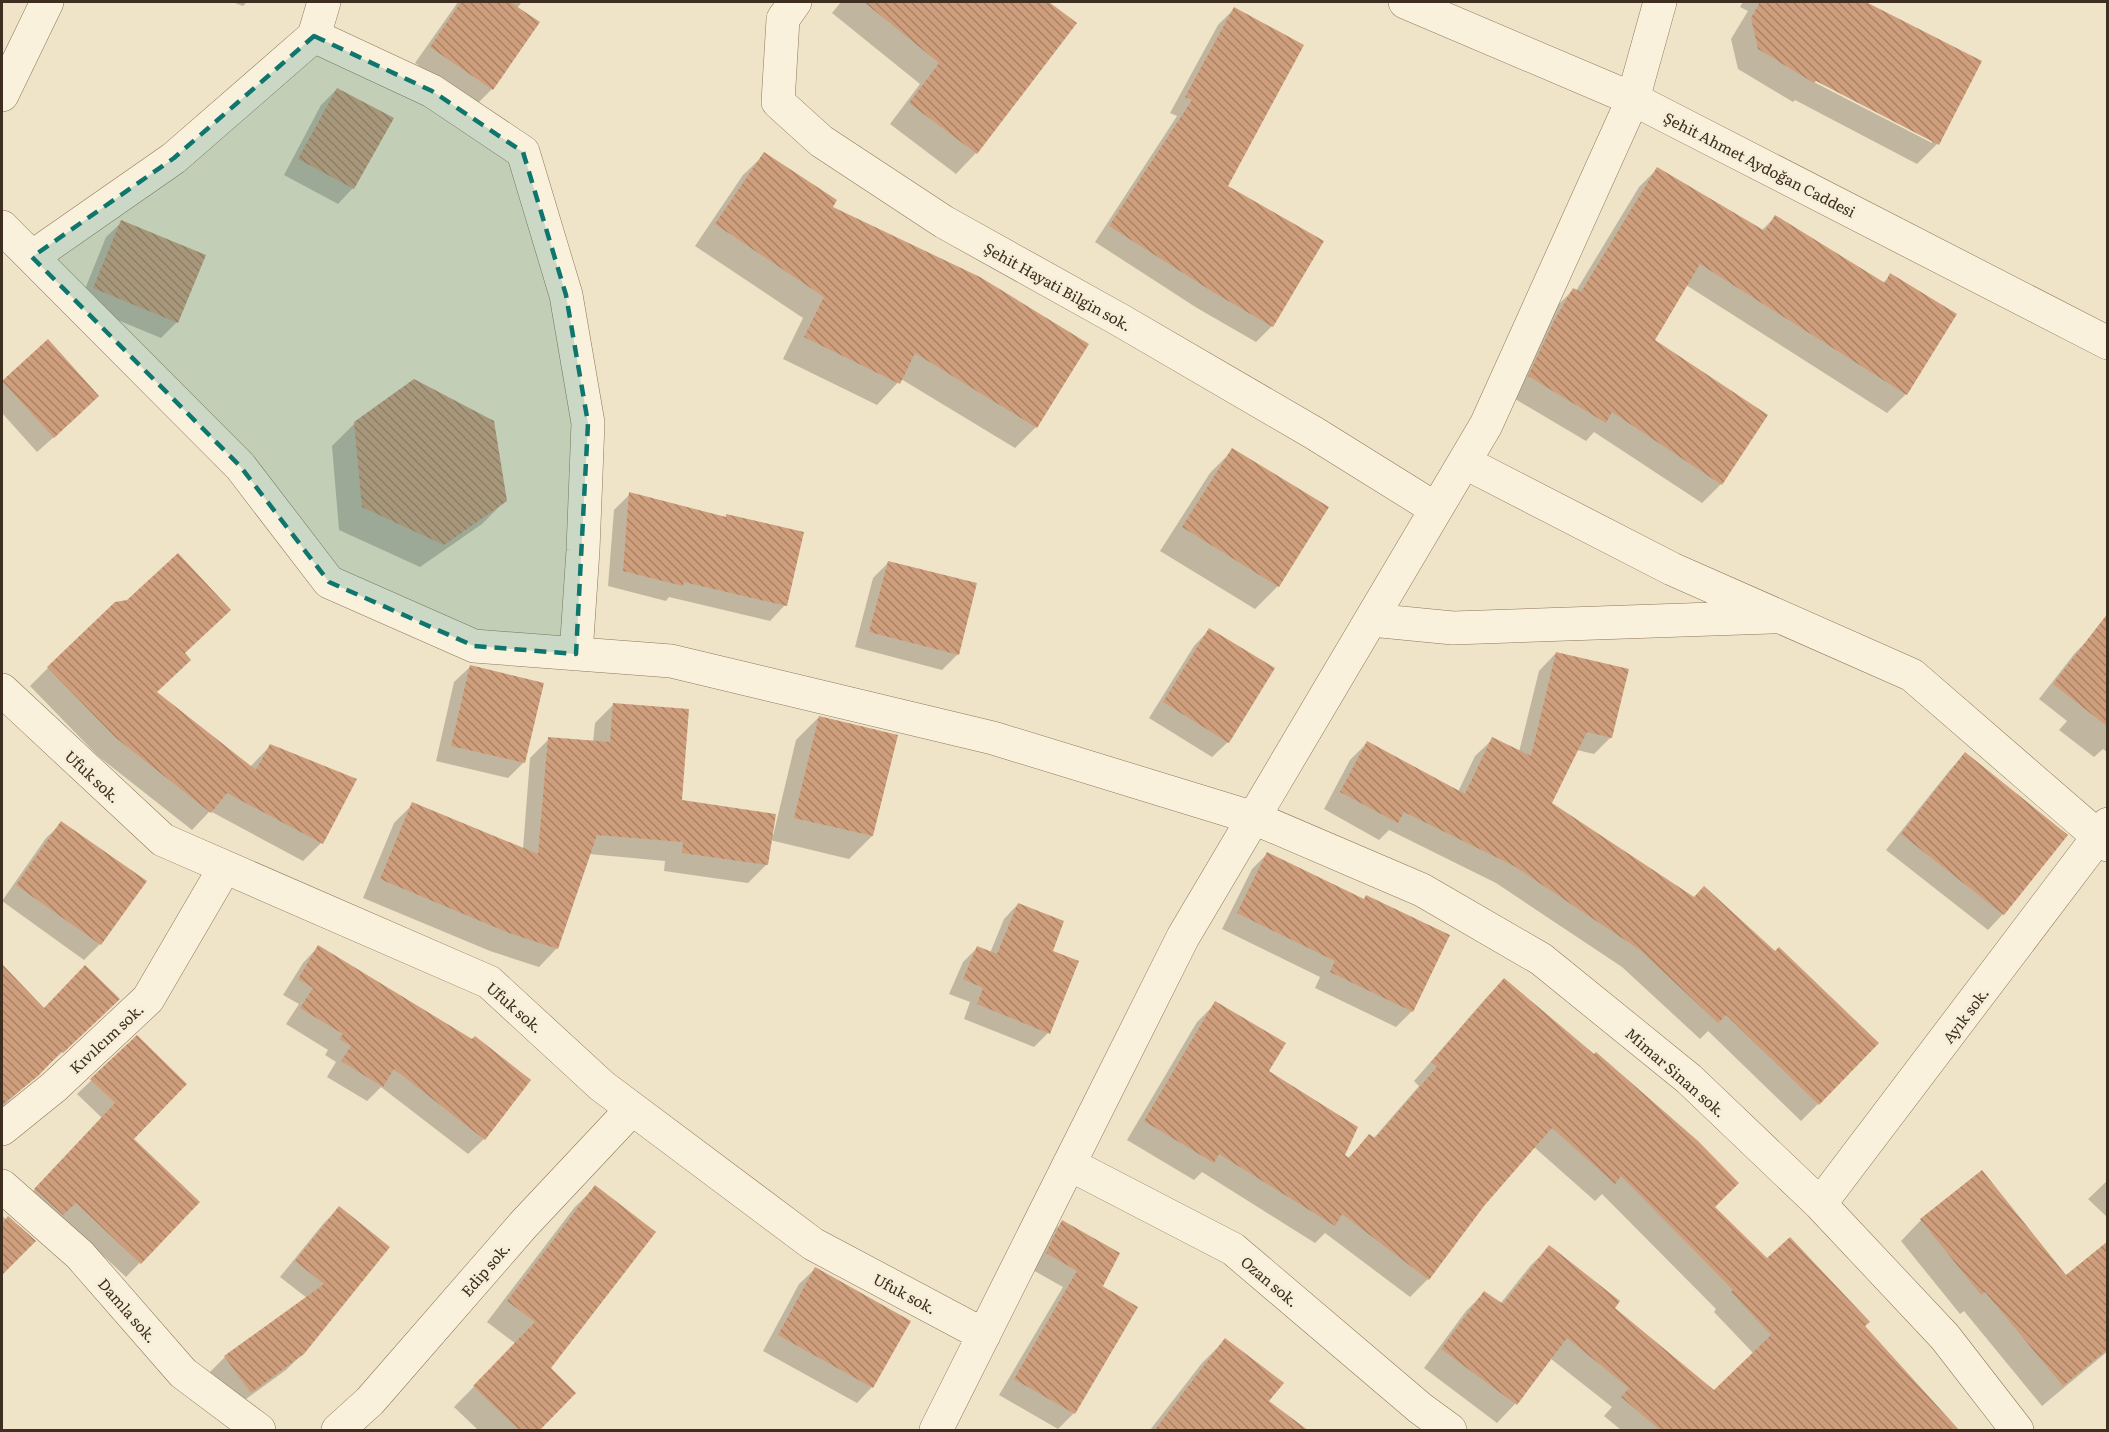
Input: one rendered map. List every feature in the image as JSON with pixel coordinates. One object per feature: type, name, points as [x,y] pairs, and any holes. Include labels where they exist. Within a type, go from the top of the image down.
[{"type":"street","points":[[2,95],[47,2]]},
{"type":"street","points":[[32,257],[174,158],[314,36],[324,2]]},
{"type":"street","name":"Şehit Hayati Bilgin sok.","points":[[795,2],[783,19],[778,102],[821,141],[944,222],[1120,320],[1304,427],[1436,509]]},
{"type":"street","name":"Şehit Ahmet Aydoğan Caddesi","points":[[1405,2],[1633,99],[2108,343]]},
{"type":"street","points":[[936,1431],[1184,938],[1486,425],[1633,99],[1660,2]]},
{"type":"street","points":[[314,36],[432,91],[523,152],[566,295],[588,423],[576,654]]},
{"type":"street","name":"Mimar Sinan sok.","points":[[2,227],[240,466],[329,582],[474,646],[671,661],[993,738],[1254,818],[1422,891],[1541,959],[1689,1079],[1820,1204],[1945,1337],[2017,1431]]},
{"type":"street","points":[[1464,462],[1672,569],[1912,675],[2104,836]]},
{"type":"street","points":[[1371,620],[1453,628],[1779,616]]},
{"type":"street","name":"Ufuk sok.","points":[[2,690],[163,840],[489,982],[602,1086],[813,1244],[984,1335]]},
{"type":"street","name":"Ayık sok.","points":[[1820,1204],[2104,836]]},
{"type":"street","name":"Kıvılcım sok.","points":[[2,1129],[54,1087],[148,999],[225,867]]},
{"type":"street","name":"Edip sok.","points":[[338,1431],[370,1401],[525,1224],[632,1108]]},
{"type":"street","name":"Ozan sok.","points":[[1069,1164],[1233,1249],[1450,1431]]},
{"type":"street","name":"Damla sok.","points":[[2,1186],[80,1255],[183,1374],[259,1431]]},
{"type":"highlighted area","points":[[314,36],[432,91],[523,152],[566,295],[588,423],[576,654],[474,646],[329,582],[240,466],[32,257],[174,158]]},
{"type":"building","points":[[461,2],[510,2],[540,22],[493,90],[430,47]]},
{"type":"building","points":[[864,2],[1049,2],[1077,23],[977,154],[909,103],[939,63]]},
{"type":"building","points":[[1760,2],[1866,2],[1982,61],[1939,145],[1816,81],[1814,83],[1758,49],[1751,18]]},
{"type":"building","points":[[1234,7],[1304,45],[1228,186],[1324,241],[1273,327],[1109,226],[1192,100],[1185,97]]},
{"type":"building","points":[[337,88],[394,118],[354,189],[298,159]]},
{"type":"building","points":[[764,152],[837,200],[833,207],[980,277],[1089,344],[1037,428],[915,353],[900,384],[804,337],[824,297],[715,224]]},
{"type":"building","points":[[1657,167],[1765,231],[1775,215],[1885,283],[1890,273],[1957,314],[1907,395],[1700,264],[1655,340],[1768,415],[1722,485],[1612,412],[1606,423],[1528,376],[1554,321],[1573,288],[1581,292]]},
{"type":"building","points":[[121,220],[206,255],[178,323],[93,288]]},
{"type":"building","points":[[48,339],[99,396],[54,438],[2,381]]},
{"type":"building","points":[[414,379],[494,421],[507,501],[444,545],[362,507],[354,422]]},
{"type":"building","points":[[1232,448],[1329,507],[1279,587],[1182,527]]},
{"type":"building","points":[[629,492],[726,517],[726,514],[804,532],[787,606],[684,582],[683,586],[623,571]]},
{"type":"building","points":[[178,553],[231,610],[185,653],[191,660],[157,692],[256,770],[270,744],[357,779],[323,844],[227,793],[211,813],[116,738],[47,667],[115,602],[127,600]]},
{"type":"building","points":[[888,561],[977,583],[959,655],[869,632]]},
{"type":"building","points":[[2108,613],[2108,727],[2053,684]]},
{"type":"building","points":[[1209,628],[1275,668],[1229,743],[1163,702]]},
{"type":"building","points":[[1556,652],[1629,669],[1612,738],[1587,732],[1552,803],[1694,897],[1704,886],[1775,951],[1779,947],[1879,1043],[1819,1105],[1726,1015],[1718,1023],[1640,950],[1514,866],[1404,812],[1398,823],[1340,792],[1367,741],[1465,794],[1492,737],[1531,756]]},
{"type":"building","points":[[470,665],[544,683],[525,763],[451,746]]},
{"type":"building","points":[[613,703],[689,709],[682,800],[776,814],[768,865],[682,853],[683,842],[597,835],[558,949],[509,933],[380,879],[412,802],[538,854],[548,737],[610,742]]},
{"type":"building","points":[[819,716],[898,735],[873,836],[794,818]]},
{"type":"building","points":[[1965,752],[2068,835],[2004,915],[1901,834]]},
{"type":"building","points":[[61,821],[147,881],[101,945],[16,885]]},
{"type":"building","points":[[1267,852],[1364,899],[1366,895],[1450,935],[1413,1012],[1330,972],[1335,961],[1237,913]]},
{"type":"building","points":[[1018,903],[1064,921],[1053,951],[1079,961],[1050,1034],[977,1004],[983,988],[963,979],[977,946],[997,954]]},
{"type":"building","points":[[318,945],[472,1039],[475,1036],[531,1080],[485,1140],[394,1069],[383,1087],[341,1061],[351,1046],[339,1039],[343,1034],[300,1008],[313,988],[298,979]]},
{"type":"building","points":[[2,964],[44,1008],[85,965],[120,999],[38,1076],[2,1105]]},
{"type":"building","points":[[1504,978],[1594,1054],[1596,1052],[1698,1141],[1739,1183],[1715,1207],[1767,1258],[1790,1237],[1870,1322],[1865,1326],[1960,1431],[1661,1431],[1621,1397],[1629,1388],[1567,1338],[1517,1405],[1441,1349],[1484,1291],[1503,1304],[1549,1245],[1620,1301],[1615,1308],[1714,1390],[1771,1335],[1731,1292],[1733,1290],[1621,1176],[1615,1184],[1552,1128],[1484,1206],[1429,1280],[1342,1214],[1335,1226],[1219,1154],[1214,1163],[1144,1121],[1215,1001],[1286,1043],[1269,1071],[1358,1127],[1345,1155],[1349,1158],[1369,1134],[1375,1138],[1437,1067],[1431,1062]]},
{"type":"building","points":[[137,1035],[187,1084],[134,1139],[200,1202],[141,1264],[76,1203],[63,1215],[34,1189],[115,1103],[90,1079]]},
{"type":"building","points":[[1982,1170],[2066,1275],[2108,1241],[2108,1349],[2063,1386],[1985,1292],[1981,1295],[1920,1219]]},
{"type":"building","points":[[595,1185],[656,1232],[551,1368],[576,1393],[539,1431],[520,1431],[473,1386],[535,1322],[507,1301]]},
{"type":"building","points":[[339,1206],[390,1247],[304,1354],[251,1393],[224,1356],[324,1284],[295,1261]]},
{"type":"building","points":[[8,1216],[36,1241],[2,1275],[2,1224]]},
{"type":"building","points":[[1062,1220],[1120,1253],[1103,1286],[1046,1253]]},
{"type":"building","points":[[815,1267],[911,1321],[873,1388],[778,1335]]},
{"type":"building","points":[[1077,1271],[1138,1307],[1075,1414],[1014,1379]]},
{"type":"building","points":[[1225,1338],[1284,1383],[1269,1401],[1309,1431],[1154,1431]]}]
